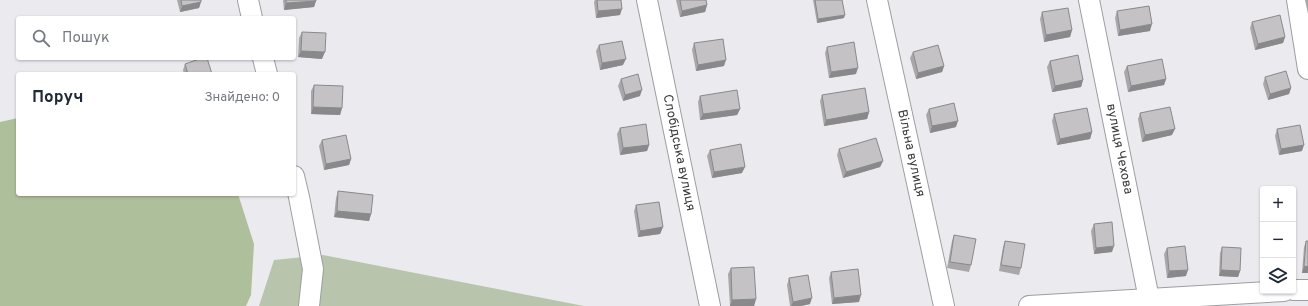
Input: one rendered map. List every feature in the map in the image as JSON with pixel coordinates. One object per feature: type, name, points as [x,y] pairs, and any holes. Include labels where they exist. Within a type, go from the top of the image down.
[{"type":"street","points":[[248,0],[252,16]]},
{"type":"street","name":"Слобідська вулиця","points":[[647,0],[710,306]]},
{"type":"street","name":"Вільна вулиця","points":[[877,0],[944,306]]},
{"type":"street","name":"вулиця Чехова","points":[[1089,0],[1149,299]]},
{"type":"street","points":[[1297,0],[1308,69]]},
{"type":"street","points":[[264,60],[266,72]]},
{"type":"street","points":[[296,183],[300,197],[313,269],[309,306]]},
{"type":"street","points":[[1296,290],[1308,290]]},
{"type":"street","points":[[1029,306],[1260,292]]},
{"type":"green space","points":[[16,118],[16,196],[239,196],[254,244],[251,295],[246,306],[0,306],[0,122]]},
{"type":"green space","points":[[323,255],[584,306],[259,306],[274,260]]},
{"type":"building","points":[[181,0],[201,0],[201,2],[182,6]]},
{"type":"building","points":[[286,0],[316,0],[316,1],[286,3]]},
{"type":"building","points":[[597,0],[621,0],[622,9],[598,11]]},
{"type":"building","points":[[680,0],[706,0],[707,5],[682,11]]},
{"type":"building","points":[[815,0],[842,0],[845,15],[818,19]]},
{"type":"building","points":[[1149,6],[1152,24],[1120,30],[1117,11]]},
{"type":"building","points":[[1068,8],[1072,30],[1046,35],[1042,12]]},
{"type":"building","points":[[1280,15],[1285,37],[1258,44],[1252,22]]},
{"type":"building","points":[[302,32],[326,33],[325,52],[301,51]]},
{"type":"building","points":[[723,39],[726,60],[698,65],[694,43]]},
{"type":"building","points":[[622,41],[626,59],[602,63],[599,45]]},
{"type":"building","points":[[854,42],[858,68],[831,72],[827,47]]},
{"type":"building","points":[[938,45],[944,66],[918,73],[913,52]]},
{"type":"building","points":[[1078,55],[1083,80],[1055,86],[1050,61]]},
{"type":"building","points":[[1162,59],[1166,79],[1131,86],[1127,66]]},
{"type":"building","points":[[196,60],[208,60],[211,72],[187,72],[185,64]]},
{"type":"building","points":[[1286,71],[1291,88],[1270,94],[1265,77]]},
{"type":"building","points":[[638,74],[642,90],[625,95],[621,79]]},
{"type":"building","points":[[314,85],[343,86],[342,108],[313,107]]},
{"type":"building","points":[[865,88],[869,112],[826,120],[822,95]]},
{"type":"building","points":[[737,90],[740,109],[703,114],[700,96]]},
{"type":"building","points":[[954,103],[958,121],[932,126],[929,109]]},
{"type":"building","points":[[1170,107],[1175,129],[1145,135],[1140,113]]},
{"type":"building","points":[[1087,108],[1092,132],[1060,139],[1054,114]]},
{"type":"building","points":[[646,124],[649,145],[623,148],[620,128]]},
{"type":"building","points":[[1300,125],[1304,145],[1281,149],[1277,129]]},
{"type":"building","points":[[346,135],[351,159],[326,164],[322,140]]},
{"type":"building","points":[[876,138],[883,161],[846,172],[839,149]]},
{"type":"building","points":[[741,144],[745,167],[714,172],[710,150]]},
{"type":"building","points":[[338,191],[373,195],[371,214],[337,211]]},
{"type":"building","points":[[659,202],[663,227],[640,231],[636,205]]},
{"type":"building","points":[[1112,222],[1114,246],[1096,248],[1094,224]]},
{"type":"building","points":[[954,235],[976,239],[971,265],[950,262]]},
{"type":"building","points":[[1005,241],[1025,244],[1021,268],[1001,265]]},
{"type":"building","points":[[1306,241],[1308,241],[1308,267],[1304,266]]},
{"type":"building","points":[[1185,246],[1188,270],[1169,271],[1167,248]]},
{"type":"building","points":[[1222,247],[1241,248],[1240,271],[1221,270]]},
{"type":"building","points":[[754,267],[756,299],[732,300],[731,268]]},
{"type":"building","points":[[858,269],[861,295],[834,298],[831,272]]},
{"type":"building","points":[[808,275],[812,298],[793,302],[789,278]]}]
